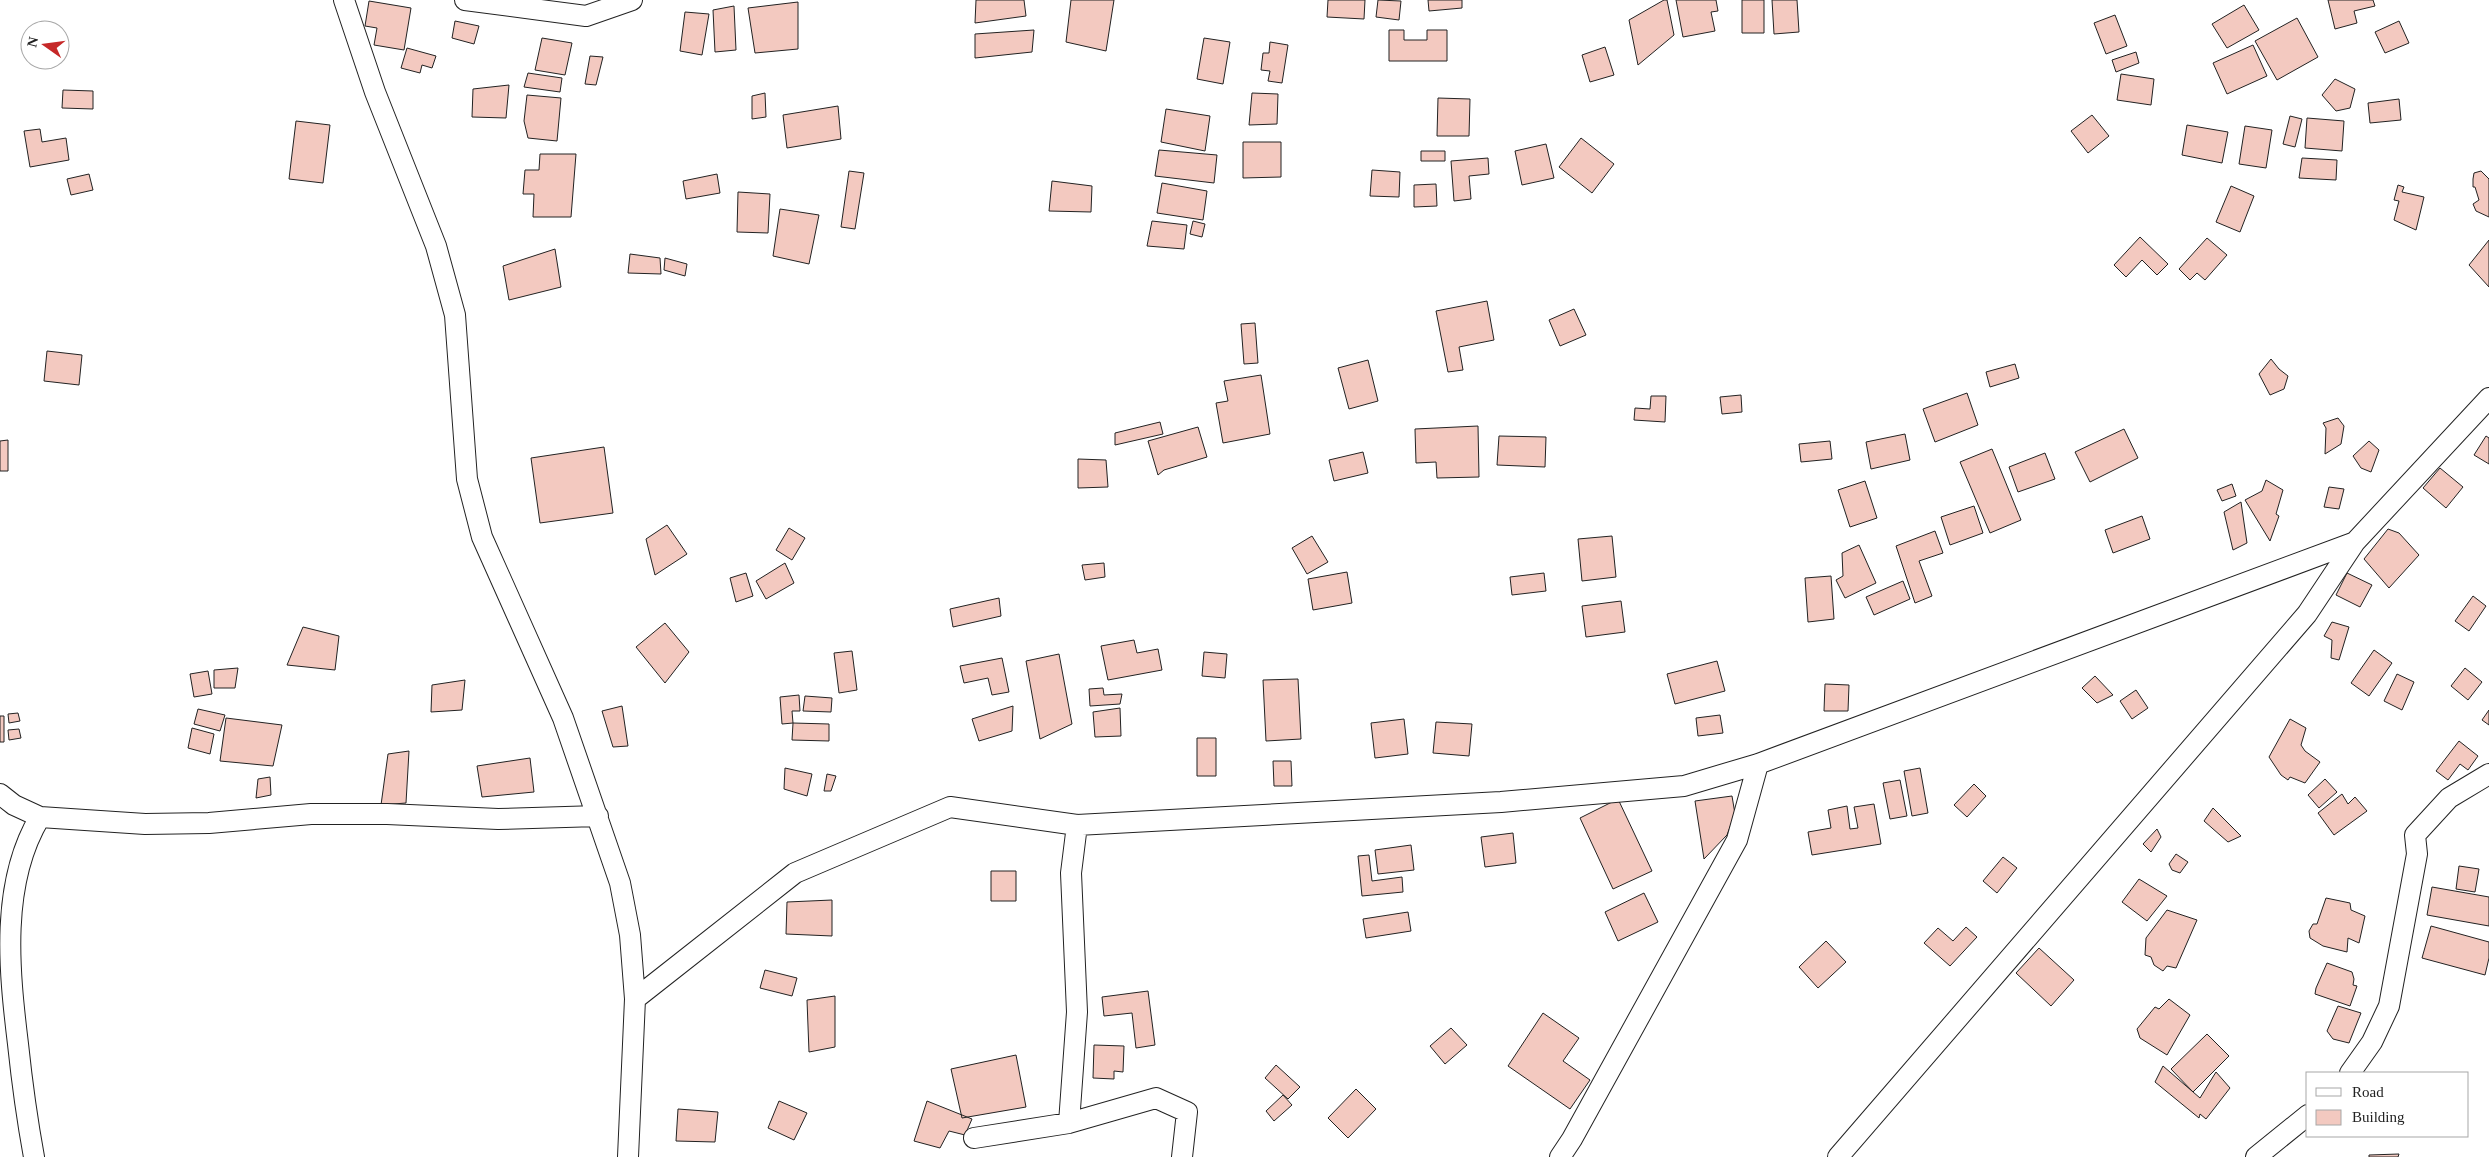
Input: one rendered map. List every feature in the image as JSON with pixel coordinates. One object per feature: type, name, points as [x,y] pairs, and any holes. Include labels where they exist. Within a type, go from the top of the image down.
[{"type":"street","points":[[344,0],[375,92],[436,246],[455,315],[467,479],[482,537],[563,718],[620,883],[630,935],[635,999],[628,1157]]},
{"type":"street","points":[[465,0],[586,16],[632,0]]},
{"type":"street","points":[[1838,1157],[2307,614],[2355,542],[2489,398]]},
{"type":"street","points":[[635,999],[795,873],[950,807],[1077,825],[1501,802],[1684,786],[1758,764],[2355,542]]},
{"type":"street","points":[[1560,1157],[1572,1140],[1737,840],[1758,764]]},
{"type":"street","points":[[2351,1072],[2372,1042],[2389,1006],[2417,854],[2415,835],[2449,798],[2489,774]]},
{"type":"street","points":[[0,794],[14,805],[40,817],[145,824],[209,823],[311,814],[388,814],[498,819],[598,816]]},
{"type":"street","points":[[34,1157],[10,975],[15,879],[29,834],[40,817]]},
{"type":"street","points":[[1069,1122],[1078,1012],[1071,873],[1077,825]]},
{"type":"street","points":[[974,1138],[1069,1122],[1156,1098],[1187,1112],[1182,1157]]},
{"type":"street","points":[[2256,1157],[2306,1117]]},
{"type":"building","points":[[976,0],[1024,0],[1026,16],[975,23]]},
{"type":"building","points":[[1071,0],[1114,0],[1106,51],[1066,42]]},
{"type":"building","points":[[1328,0],[1365,0],[1364,19],[1327,17]]},
{"type":"building","points":[[1378,0],[1401,1],[1399,20],[1376,17]]},
{"type":"building","points":[[1428,0],[1462,0],[1462,8],[1429,11]]},
{"type":"building","points":[[1667,0],[1674,35],[1638,65],[1629,20]]},
{"type":"building","points":[[1676,0],[1716,0],[1718,11],[1711,12],[1715,31],[1683,37]]},
{"type":"building","points":[[1742,0],[1764,0],[1764,33],[1742,33]]},
{"type":"building","points":[[1772,0],[1797,0],[1799,32],[1774,34]]},
{"type":"building","points":[[2328,0],[2373,0],[2375,6],[2354,11],[2357,23],[2335,29]]},
{"type":"building","points":[[369,1],[411,8],[404,50],[374,45],[377,28],[365,26]]},
{"type":"building","points":[[798,2],[798,49],[755,53],[748,8]]},
{"type":"building","points":[[2244,5],[2259,30],[2227,48],[2212,24]]},
{"type":"building","points":[[734,6],[736,50],[715,52],[713,10]]},
{"type":"building","points":[[685,12],[709,14],[702,55],[680,51]]},
{"type":"building","points":[[2115,15],[2127,46],[2106,54],[2094,23]]},
{"type":"building","points":[[2297,18],[2318,57],[2277,80],[2255,41]]},
{"type":"building","points":[[455,21],[479,26],[474,44],[452,38]]},
{"type":"building","points":[[2399,21],[2409,43],[2385,53],[2375,32]]},
{"type":"building","points":[[1034,30],[1032,52],[975,58],[975,34]]},
{"type":"building","points":[[1389,30],[1404,30],[1404,40],[1427,40],[1427,30],[1447,30],[1447,61],[1389,61]]},
{"type":"building","points":[[542,38],[572,43],[565,75],[535,70]]},
{"type":"building","points":[[1204,38],[1230,42],[1223,84],[1197,79]]},
{"type":"building","points":[[1270,42],[1288,45],[1282,83],[1268,81],[1270,71],[1261,70],[1263,53],[1269,53]]},
{"type":"building","points":[[2253,45],[2267,76],[2227,94],[2213,63]]},
{"type":"building","points":[[1605,47],[1614,75],[1590,82],[1582,55]]},
{"type":"building","points":[[407,48],[436,56],[432,68],[422,65],[420,73],[401,68]]},
{"type":"building","points":[[2136,52],[2139,63],[2116,72],[2112,60]]},
{"type":"building","points":[[590,56],[603,57],[596,85],[585,84]]},
{"type":"building","points":[[528,73],[562,78],[560,92],[524,87]]},
{"type":"building","points":[[2121,74],[2154,79],[2151,105],[2117,100]]},
{"type":"building","points":[[2335,79],[2355,89],[2350,108],[2336,111],[2322,95]]},
{"type":"building","points":[[509,85],[506,118],[472,117],[473,89]]},
{"type":"building","points":[[63,90],[93,91],[93,109],[62,108]]},
{"type":"building","points":[[765,93],[766,117],[752,119],[752,96]]},
{"type":"building","points":[[1252,93],[1278,94],[1277,124],[1249,125]]},
{"type":"building","points":[[527,95],[561,98],[557,141],[528,138],[524,121]]},
{"type":"building","points":[[1438,98],[1470,99],[1469,136],[1437,136]]},
{"type":"building","points":[[2399,99],[2401,120],[2370,123],[2368,103]]},
{"type":"building","points":[[838,106],[841,139],[787,148],[783,115]]},
{"type":"building","points":[[1166,109],[1210,116],[1205,151],[1161,142]]},
{"type":"building","points":[[2092,115],[2109,136],[2088,153],[2071,131]]},
{"type":"building","points":[[2290,116],[2302,119],[2295,147],[2283,144]]},
{"type":"building","points":[[2307,118],[2344,121],[2342,151],[2305,148]]},
{"type":"building","points":[[296,121],[330,125],[323,183],[289,179]]},
{"type":"building","points":[[2187,125],[2228,132],[2222,163],[2182,155]]},
{"type":"building","points":[[2245,126],[2272,130],[2266,168],[2239,164]]},
{"type":"building","points":[[40,129],[42,142],[66,138],[69,160],[30,167],[24,131]]},
{"type":"building","points":[[1581,138],[1614,164],[1592,193],[1559,167]]},
{"type":"building","points":[[1243,142],[1281,142],[1281,177],[1243,178]]},
{"type":"building","points":[[1546,144],[1554,178],[1522,185],[1515,151]]},
{"type":"building","points":[[1159,150],[1217,155],[1214,183],[1155,176]]},
{"type":"building","points":[[1421,151],[1445,151],[1445,161],[1421,161]]},
{"type":"building","points":[[540,154],[576,154],[571,217],[533,217],[534,194],[523,194],[525,170],[539,170]]},
{"type":"building","points":[[1488,158],[1489,174],[1469,176],[1471,199],[1454,201],[1451,161]]},
{"type":"building","points":[[2302,158],[2337,160],[2336,180],[2299,178]]},
{"type":"building","points":[[1372,170],[1400,172],[1399,197],[1370,196]]},
{"type":"building","points":[[849,171],[864,173],[855,229],[841,227]]},
{"type":"building","points":[[2481,171],[2489,179],[2489,217],[2476,211],[2473,204],[2479,200],[2475,187],[2473,187],[2474,173]]},
{"type":"building","points":[[89,174],[93,190],[71,195],[67,179]]},
{"type":"building","points":[[717,174],[720,193],[686,199],[683,181]]},
{"type":"building","points":[[1052,181],[1092,186],[1091,212],[1049,211]]},
{"type":"building","points":[[1162,183],[1207,191],[1203,220],[1157,213]]},
{"type":"building","points":[[1436,184],[1437,206],[1414,207],[1414,185]]},
{"type":"building","points":[[2398,185],[2404,187],[2402,192],[2424,197],[2416,230],[2394,220],[2399,201],[2394,200]]},
{"type":"building","points":[[2231,186],[2254,196],[2240,232],[2216,222]]},
{"type":"building","points":[[738,192],[770,194],[768,233],[737,232]]},
{"type":"building","points":[[780,209],[819,215],[809,264],[773,256]]},
{"type":"building","points":[[1152,221],[1187,225],[1184,249],[1147,246]]},
{"type":"building","points":[[1193,221],[1205,224],[1202,237],[1190,234]]},
{"type":"building","points":[[2140,237],[2168,264],[2157,275],[2142,260],[2126,277],[2114,265]]},
{"type":"building","points":[[2207,238],[2227,255],[2205,280],[2197,273],[2190,280],[2179,269]]},
{"type":"building","points":[[2489,240],[2489,287],[2469,265]]},
{"type":"building","points":[[555,249],[561,287],[509,300],[503,266]]},
{"type":"building","points":[[630,254],[660,258],[661,274],[628,273]]},
{"type":"building","points":[[665,258],[687,264],[685,276],[664,270]]},
{"type":"building","points":[[1487,301],[1494,340],[1459,347],[1463,370],[1448,372],[1436,311]]},
{"type":"building","points":[[1574,309],[1586,335],[1560,346],[1549,320]]},
{"type":"building","points":[[1255,323],[1258,363],[1244,364],[1241,324]]},
{"type":"building","points":[[47,351],[82,355],[79,385],[44,381]]},
{"type":"building","points":[[2271,359],[2288,376],[2284,389],[2270,395],[2259,374]]},
{"type":"building","points":[[1368,360],[1378,401],[1349,409],[1338,368]]},
{"type":"building","points":[[2015,364],[2019,378],[1990,387],[1986,372]]},
{"type":"building","points":[[1261,375],[1270,434],[1223,443],[1216,403],[1228,401],[1224,381]]},
{"type":"building","points":[[1967,393],[1978,425],[1935,442],[1923,409]]},
{"type":"building","points":[[1741,395],[1742,412],[1722,414],[1720,397]]},
{"type":"building","points":[[1651,396],[1666,396],[1665,422],[1634,420],[1635,408],[1650,409]]},
{"type":"building","points":[[2338,418],[2344,426],[2341,444],[2325,454],[2326,428],[2323,423]]},
{"type":"building","points":[[1160,422],[1163,434],[1115,445],[1115,433]]},
{"type":"building","points":[[1478,426],[1479,477],[1437,478],[1436,462],[1416,463],[1415,429]]},
{"type":"building","points":[[1198,427],[1207,457],[1164,470],[1158,475],[1148,441]]},
{"type":"building","points":[[2124,429],[2138,458],[2090,482],[2075,452]]},
{"type":"building","points":[[1905,434],[1910,460],[1871,469],[1866,442]]},
{"type":"building","points":[[1499,436],[1546,437],[1545,467],[1497,465]]},
{"type":"building","points":[[2486,436],[2489,438],[2489,464],[2474,455]]},
{"type":"building","points":[[8,440],[8,471],[0,471],[0,441]]},
{"type":"building","points":[[1830,441],[1832,459],[1801,462],[1799,444]]},
{"type":"building","points":[[2369,441],[2379,450],[2371,472],[2361,468],[2353,456]]},
{"type":"building","points":[[604,447],[613,513],[540,523],[531,458]]},
{"type":"building","points":[[1992,449],[2021,520],[1990,533],[1960,462]]},
{"type":"building","points":[[1363,452],[1368,473],[1334,481],[1329,460]]},
{"type":"building","points":[[2045,453],[2055,479],[2018,492],[2009,467]]},
{"type":"building","points":[[1078,459],[1106,460],[1108,487],[1078,488]]},
{"type":"building","points":[[2440,468],[2463,487],[2446,508],[2423,488]]},
{"type":"building","points":[[2266,480],[2283,490],[2276,514],[2279,516],[2270,541],[2245,500],[2262,491]]},
{"type":"building","points":[[1865,481],[1877,518],[1850,527],[1838,490]]},
{"type":"building","points":[[2232,484],[2236,496],[2222,501],[2217,490]]},
{"type":"building","points":[[2329,487],[2344,489],[2339,509],[2324,507]]},
{"type":"building","points":[[2241,502],[2247,543],[2233,550],[2224,512]]},
{"type":"building","points":[[1974,506],[1983,533],[1950,545],[1941,517]]},
{"type":"building","points":[[2142,516],[2150,539],[2113,553],[2105,530]]},
{"type":"building","points":[[667,525],[687,554],[655,575],[646,539]]},
{"type":"building","points":[[789,528],[805,538],[792,560],[776,550]]},
{"type":"building","points":[[2388,529],[2399,533],[2419,555],[2389,588],[2364,559]]},
{"type":"building","points":[[1935,531],[1943,553],[1919,561],[1932,596],[1915,603],[1896,546]]},
{"type":"building","points":[[1312,536],[1328,562],[1307,574],[1292,548]]},
{"type":"building","points":[[1612,536],[1616,577],[1582,581],[1578,539]]},
{"type":"building","points":[[1859,545],[1876,583],[1845,598],[1836,580],[1843,576],[1842,553]]},
{"type":"building","points":[[785,563],[794,583],[766,599],[756,581]]},
{"type":"building","points":[[1104,563],[1105,577],[1085,580],[1082,565]]},
{"type":"building","points":[[1347,572],[1352,603],[1313,610],[1308,579]]},
{"type":"building","points":[[746,573],[753,596],[736,602],[730,578]]},
{"type":"building","points":[[1544,573],[1546,591],[1512,595],[1510,577]]},
{"type":"building","points":[[2347,573],[2372,585],[2360,607],[2336,595]]},
{"type":"building","points":[[1831,576],[1834,619],[1808,622],[1805,578]]},
{"type":"building","points":[[1903,581],[1910,599],[1874,615],[1866,597]]},
{"type":"building","points":[[2473,596],[2486,606],[2469,631],[2455,621]]},
{"type":"building","points":[[999,598],[1001,616],[953,627],[950,609]]},
{"type":"building","points":[[1621,601],[1625,632],[1586,637],[1582,606]]},
{"type":"building","points":[[2332,622],[2349,627],[2339,660],[2331,658],[2332,640],[2324,636]]},
{"type":"building","points":[[665,623],[689,652],[665,683],[636,647]]},
{"type":"building","points":[[303,627],[339,636],[335,670],[287,665]]},
{"type":"building","points":[[1134,640],[1137,653],[1158,649],[1162,670],[1108,680],[1101,646]]},
{"type":"building","points":[[2374,650],[2392,663],[2369,696],[2351,683]]},
{"type":"building","points":[[852,651],[857,690],[839,693],[834,653]]},
{"type":"building","points":[[1204,652],[1227,654],[1225,678],[1202,676]]},
{"type":"building","points":[[1059,654],[1072,724],[1040,739],[1026,661]]},
{"type":"building","points":[[1002,658],[1009,692],[992,695],[988,678],[964,683],[960,666]]},
{"type":"building","points":[[1717,661],[1725,691],[1675,704],[1667,674]]},
{"type":"building","points":[[238,668],[235,688],[214,688],[214,670]]},
{"type":"building","points":[[2465,668],[2482,682],[2468,700],[2451,686]]},
{"type":"building","points":[[208,671],[212,694],[194,697],[190,674]]},
{"type":"building","points":[[2397,674],[2414,682],[2402,710],[2384,701]]},
{"type":"building","points":[[2095,676],[2113,695],[2097,703],[2082,688]]},
{"type":"building","points":[[1298,679],[1301,739],[1266,741],[1263,680]]},
{"type":"building","points":[[465,680],[462,710],[431,712],[432,685]]},
{"type":"building","points":[[1825,684],[1849,685],[1848,711],[1824,711]]},
{"type":"building","points":[[1103,688],[1104,695],[1122,694],[1120,704],[1090,706],[1089,689]]},
{"type":"building","points":[[2136,690],[2148,708],[2132,719],[2120,701]]},
{"type":"building","points":[[799,695],[800,711],[792,711],[793,723],[782,724],[780,697]]},
{"type":"building","points":[[805,696],[832,698],[831,712],[803,711]]},
{"type":"building","points":[[622,706],[628,746],[613,747],[602,711]]},
{"type":"building","points":[[1013,706],[1012,731],[979,741],[972,719]]},
{"type":"building","points":[[1120,708],[1121,736],[1095,737],[1093,712]]},
{"type":"building","points":[[198,709],[225,715],[220,731],[194,724]]},
{"type":"building","points":[[2489,710],[2489,725],[2482,720]]},
{"type":"building","points":[[18,713],[20,721],[9,723],[8,714]]},
{"type":"building","points":[[1720,715],[1723,733],[1698,736],[1696,718]]},
{"type":"building","points":[[0,716],[4,716],[4,742],[0,742]]},
{"type":"building","points":[[226,718],[282,725],[273,766],[220,761]]},
{"type":"building","points":[[1404,719],[1408,754],[1375,758],[1371,723]]},
{"type":"building","points":[[2290,719],[2306,728],[2301,745],[2305,751],[2320,762],[2305,783],[2290,777],[2288,780],[2281,775],[2269,757]]},
{"type":"building","points":[[1436,722],[1472,724],[1469,756],[1433,753]]},
{"type":"building","points":[[793,723],[829,724],[829,741],[792,740]]},
{"type":"building","points":[[192,728],[214,734],[210,754],[188,748]]},
{"type":"building","points":[[19,729],[21,738],[9,740],[8,730]]},
{"type":"building","points":[[1197,738],[1216,738],[1216,776],[1197,776]]},
{"type":"building","points":[[2459,741],[2478,756],[2468,770],[2460,764],[2448,780],[2436,771]]},
{"type":"building","points":[[409,751],[406,803],[381,805],[388,754]]},
{"type":"building","points":[[530,758],[534,792],[482,797],[477,766]]},
{"type":"building","points":[[1273,761],[1291,761],[1292,786],[1274,786]]},
{"type":"building","points":[[785,768],[812,774],[807,796],[784,789]]},
{"type":"building","points":[[1920,768],[1928,813],[1912,816],[1904,771]]},
{"type":"building","points":[[827,774],[836,776],[831,791],[824,791]]},
{"type":"building","points":[[270,777],[271,795],[256,798],[258,779]]},
{"type":"building","points":[[2325,779],[2337,792],[2319,808],[2308,795]]},
{"type":"building","points":[[1900,780],[1907,816],[1890,819],[1883,783]]},
{"type":"building","points":[[1974,784],[1986,796],[1967,817],[1954,805]]},
{"type":"building","points":[[2342,794],[2348,804],[2355,797],[2367,811],[2334,835],[2318,813]]},
{"type":"building","points":[[1732,796],[1735,814],[1727,835],[1704,859],[1695,801]]},
{"type":"building","points":[[1618,799],[1652,871],[1613,889],[1580,818]]},
{"type":"building","points":[[1874,804],[1881,844],[1812,855],[1808,832],[1831,828],[1828,810],[1847,806],[1850,829],[1858,828],[1854,807]]},
{"type":"building","points":[[2213,808],[2241,836],[2228,842],[2204,821]]},
{"type":"building","points":[[2157,829],[2161,837],[2151,852],[2143,844]]},
{"type":"building","points":[[1513,833],[1516,863],[1485,867],[1481,837]]},
{"type":"building","points":[[1411,845],[1414,870],[1378,874],[1375,850]]},
{"type":"building","points":[[2176,854],[2188,862],[2180,873],[2172,870],[2169,864]]},
{"type":"building","points":[[1369,855],[1372,881],[1402,877],[1403,892],[1362,896],[1358,856]]},
{"type":"building","points":[[2003,857],[2017,868],[1997,893],[1983,881]]},
{"type":"building","points":[[2459,866],[2479,869],[2475,892],[2456,889]]},
{"type":"building","points":[[991,871],[1016,871],[1016,901],[991,901]]},
{"type":"building","points":[[2139,879],[2167,896],[2147,921],[2122,902]]},
{"type":"building","points":[[2432,887],[2489,897],[2489,926],[2427,915]]},
{"type":"building","points":[[1644,893],[1658,922],[1618,941],[1605,912]]},
{"type":"building","points":[[2326,898],[2350,903],[2351,910],[2365,916],[2359,943],[2348,938],[2347,952],[2323,946],[2310,938],[2309,931],[2313,924],[2317,924]]},
{"type":"building","points":[[832,900],[832,936],[786,934],[787,902]]},
{"type":"building","points":[[2167,910],[2197,920],[2176,968],[2167,966],[2163,971],[2154,965],[2151,957],[2145,955],[2146,938]]},
{"type":"building","points":[[1408,912],[1411,931],[1366,938],[1363,919]]},
{"type":"building","points":[[2431,926],[2489,942],[2489,958],[2485,975],[2422,958]]},
{"type":"building","points":[[1966,927],[1977,937],[1950,966],[1924,943],[1938,928],[1953,941]]},
{"type":"building","points":[[1826,941],[1846,962],[1818,988],[1799,967]]},
{"type":"building","points":[[2039,948],[2074,980],[2051,1006],[2016,973]]},
{"type":"building","points":[[2327,963],[2352,972],[2353,985],[2357,986],[2350,1006],[2315,994]]},
{"type":"building","points":[[765,970],[797,978],[792,996],[760,988]]},
{"type":"building","points":[[1148,991],[1155,1045],[1136,1048],[1132,1013],[1104,1016],[1102,997]]},
{"type":"building","points":[[835,996],[835,1047],[809,1052],[807,1000]]},
{"type":"building","points":[[2169,999],[2190,1015],[2167,1055],[2140,1038],[2137,1029],[2155,1007],[2159,1009]]},
{"type":"building","points":[[2338,1006],[2361,1013],[2349,1043],[2333,1039],[2327,1031]]},
{"type":"building","points":[[1543,1013],[1579,1038],[1563,1061],[1590,1080],[1570,1109],[1508,1066]]},
{"type":"building","points":[[1451,1028],[1467,1045],[1445,1064],[1430,1046]]},
{"type":"building","points":[[2207,1034],[2229,1056],[2193,1092],[2171,1069]]},
{"type":"building","points":[[1094,1045],[1124,1046],[1123,1072],[1114,1071],[1114,1079],[1093,1078]]},
{"type":"building","points":[[1016,1055],[1026,1107],[962,1118],[951,1069]]},
{"type":"building","points":[[1276,1065],[1300,1087],[1288,1099],[1265,1078]]},
{"type":"building","points":[[2163,1066],[2200,1098],[2216,1072],[2230,1088],[2206,1119],[2200,1114],[2199,1118],[2155,1082]]},
{"type":"building","points":[[1356,1089],[1376,1109],[1348,1138],[1328,1118]]},
{"type":"building","points":[[1283,1095],[1292,1105],[1274,1121],[1266,1111]]},
{"type":"building","points":[[779,1101],[807,1113],[794,1140],[768,1128]]},
{"type":"building","points":[[927,1101],[972,1119],[965,1135],[949,1131],[940,1148],[914,1141]]},
{"type":"building","points":[[678,1109],[718,1112],[715,1142],[676,1141]]},
{"type":"building","points":[[2399,1154],[2398,1157],[2369,1157],[2369,1155]]}]
